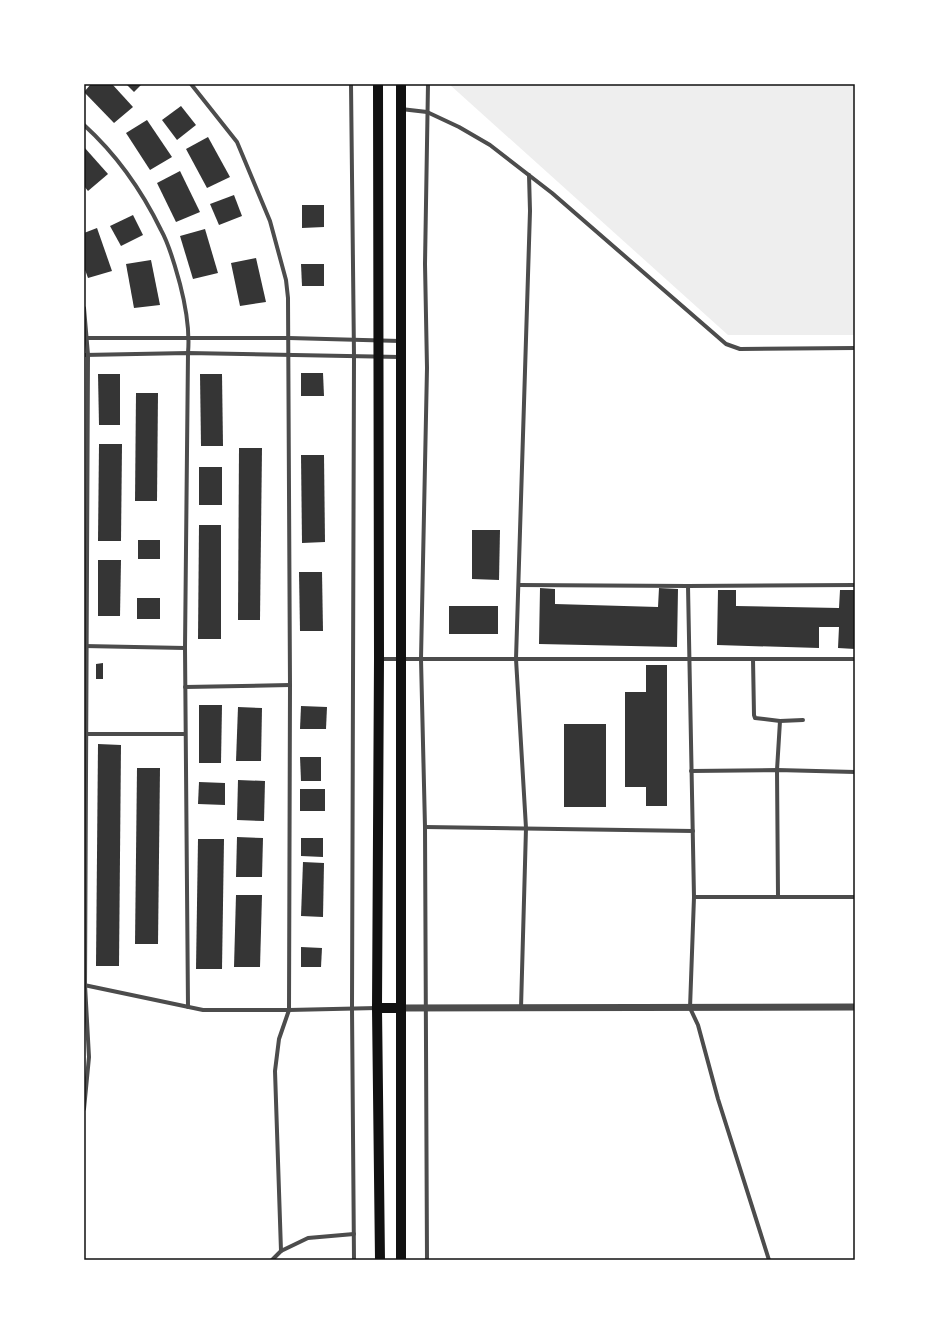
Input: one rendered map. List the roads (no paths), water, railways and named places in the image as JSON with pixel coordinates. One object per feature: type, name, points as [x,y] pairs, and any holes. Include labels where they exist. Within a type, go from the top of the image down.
[{"type":"main road","points":[[378,84],[379,659],[377,1008],[380,1260]]},
{"type":"main road","points":[[401,84],[401,1260]]},
{"type":"main road","points":[[377,1008],[400,1008]]},
{"type":"street","points":[[191,84],[237,142],[256,184],[270,221],[286,280],[288,298],[290,338],[289,1010],[279,1039],[275,1071],[281,1251]]},
{"type":"street","points":[[352,84],[354,356],[352,1008],[354,1260]]},
{"type":"street","points":[[427,1260],[425,827],[420,659],[427,368],[425,264],[428,84]]},
{"type":"street","points":[[401,109],[427,112],[490,145],[585,221],[722,341],[730,346],[740,349],[855,348]]},
{"type":"street","points":[[84,125],[103,142],[138,190],[162,231],[184,300],[190,338],[188,353],[184,648],[188,1007]]},
{"type":"street","points":[[521,1008],[526,828],[516,659],[530,211],[529,175]]},
{"type":"street","points":[[84,308],[86,338],[85,1022],[88,1057],[84,1109]]},
{"type":"street","points":[[86,338],[290,338],[400,341]]},
{"type":"street","points":[[86,355],[188,353],[400,357]]},
{"type":"street","points":[[519,585],[855,585]]},
{"type":"street","points":[[688,586],[694,897],[690,1008],[698,1025],[718,1100],[769,1260]]},
{"type":"street","points":[[85,646],[184,648]]},
{"type":"street","points":[[379,659],[855,659]]},
{"type":"street","points":[[753,659],[754,717],[758,720],[803,720]]},
{"type":"street","points":[[185,687],[290,685]]},
{"type":"street","points":[[778,896],[777,770],[780,721]]},
{"type":"street","points":[[85,734],[185,734]]},
{"type":"street","points":[[691,771],[777,770],[855,772]]},
{"type":"street","points":[[425,827],[693,831]]},
{"type":"street","points":[[694,897],[855,896]]},
{"type":"street","points":[[85,985],[203,1010],[377,1008]]},
{"type":"street","points":[[400,1008],[855,1007]]},
{"type":"street","points":[[272,1260],[281,1251],[308,1238],[354,1234]]}]
